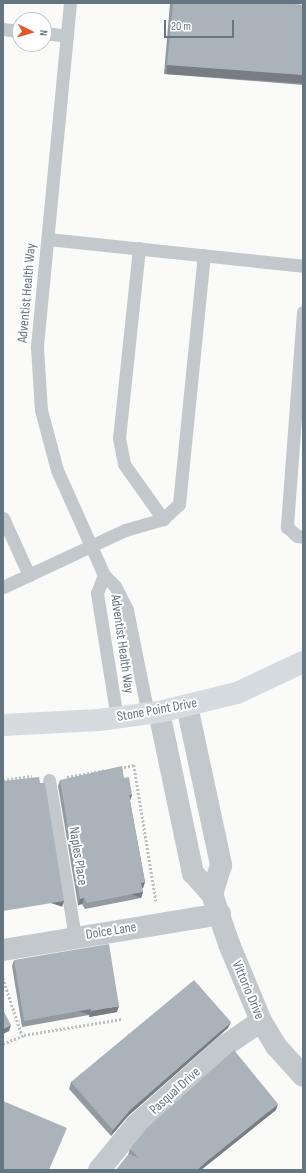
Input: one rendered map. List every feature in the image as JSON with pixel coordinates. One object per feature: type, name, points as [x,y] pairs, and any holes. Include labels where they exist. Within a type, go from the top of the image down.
[{"type":"street","name":"Stone Point Drive","points":[[3,725],[117,718],[154,713],[237,693],[303,662]]},
{"type":"street","points":[[187,706],[221,865],[212,894]]},
{"type":"street","name":"Vittorio Drive","points":[[154,713],[193,873],[212,894],[229,944],[261,1021],[276,1046],[303,1076]]},
{"type":"street","points":[[188,849],[216,843]]},
{"type":"street","name":"Dolce Lane","points":[[3,950],[220,914]]},
{"type":"street","name":"Pasqual Drive","points":[[99,1170],[136,1125],[226,1045],[261,1021]]},
{"type":"lane","name":"Adventist Health Way","points":[[70,3],[37,347],[41,410],[57,470],[104,575],[115,586],[127,610],[154,713]]},
{"type":"lane","points":[[52,34],[67,36]]},
{"type":"lane","points":[[48,239],[303,266]]},
{"type":"lane","points":[[139,248],[119,438],[124,464],[163,519]]},
{"type":"lane","points":[[3,587],[125,530],[163,519],[179,504],[204,255]]},
{"type":"lane","points":[[303,312],[287,527],[297,536],[303,537]]},
{"type":"lane","points":[[3,518],[29,575]]},
{"type":"lane","name":"Adventist Health Way","points":[[104,575],[97,593],[117,718]]},
{"type":"lane","name":"Naples Place","points":[[49,780],[75,937]]},
{"type":"path","points":[[118,768],[134,765],[158,909]]},
{"type":"path","points":[[3,780],[34,775],[34,782],[111,769]]},
{"type":"path","points":[[3,978],[22,1035]]},
{"type":"path","points":[[3,1044],[22,1035],[122,1019]]},
{"type":"building","points":[[173,3],[284,3],[303,5],[303,75],[167,65]]},
{"type":"building","points":[[122,766],[124,778],[129,777],[132,795],[129,795],[145,882],[141,883],[143,892],[87,903],[84,898],[80,899],[60,780]]},
{"type":"building","points":[[39,777],[40,783],[45,783],[64,901],[3,911],[3,781]]},
{"type":"building","points":[[109,944],[119,1006],[91,1011],[91,1009],[24,1021],[14,960]]},
{"type":"building","points":[[194,980],[231,1022],[130,1110],[113,1130],[71,1082]]},
{"type":"building","points":[[3,1010],[11,1025],[3,1029]]},
{"type":"building","points":[[234,1050],[278,1104],[197,1170],[116,1170],[129,1154],[139,1158],[130,1149],[147,1128]]},
{"type":"building","points":[[3,1101],[67,1128],[49,1170],[3,1170]]}]
